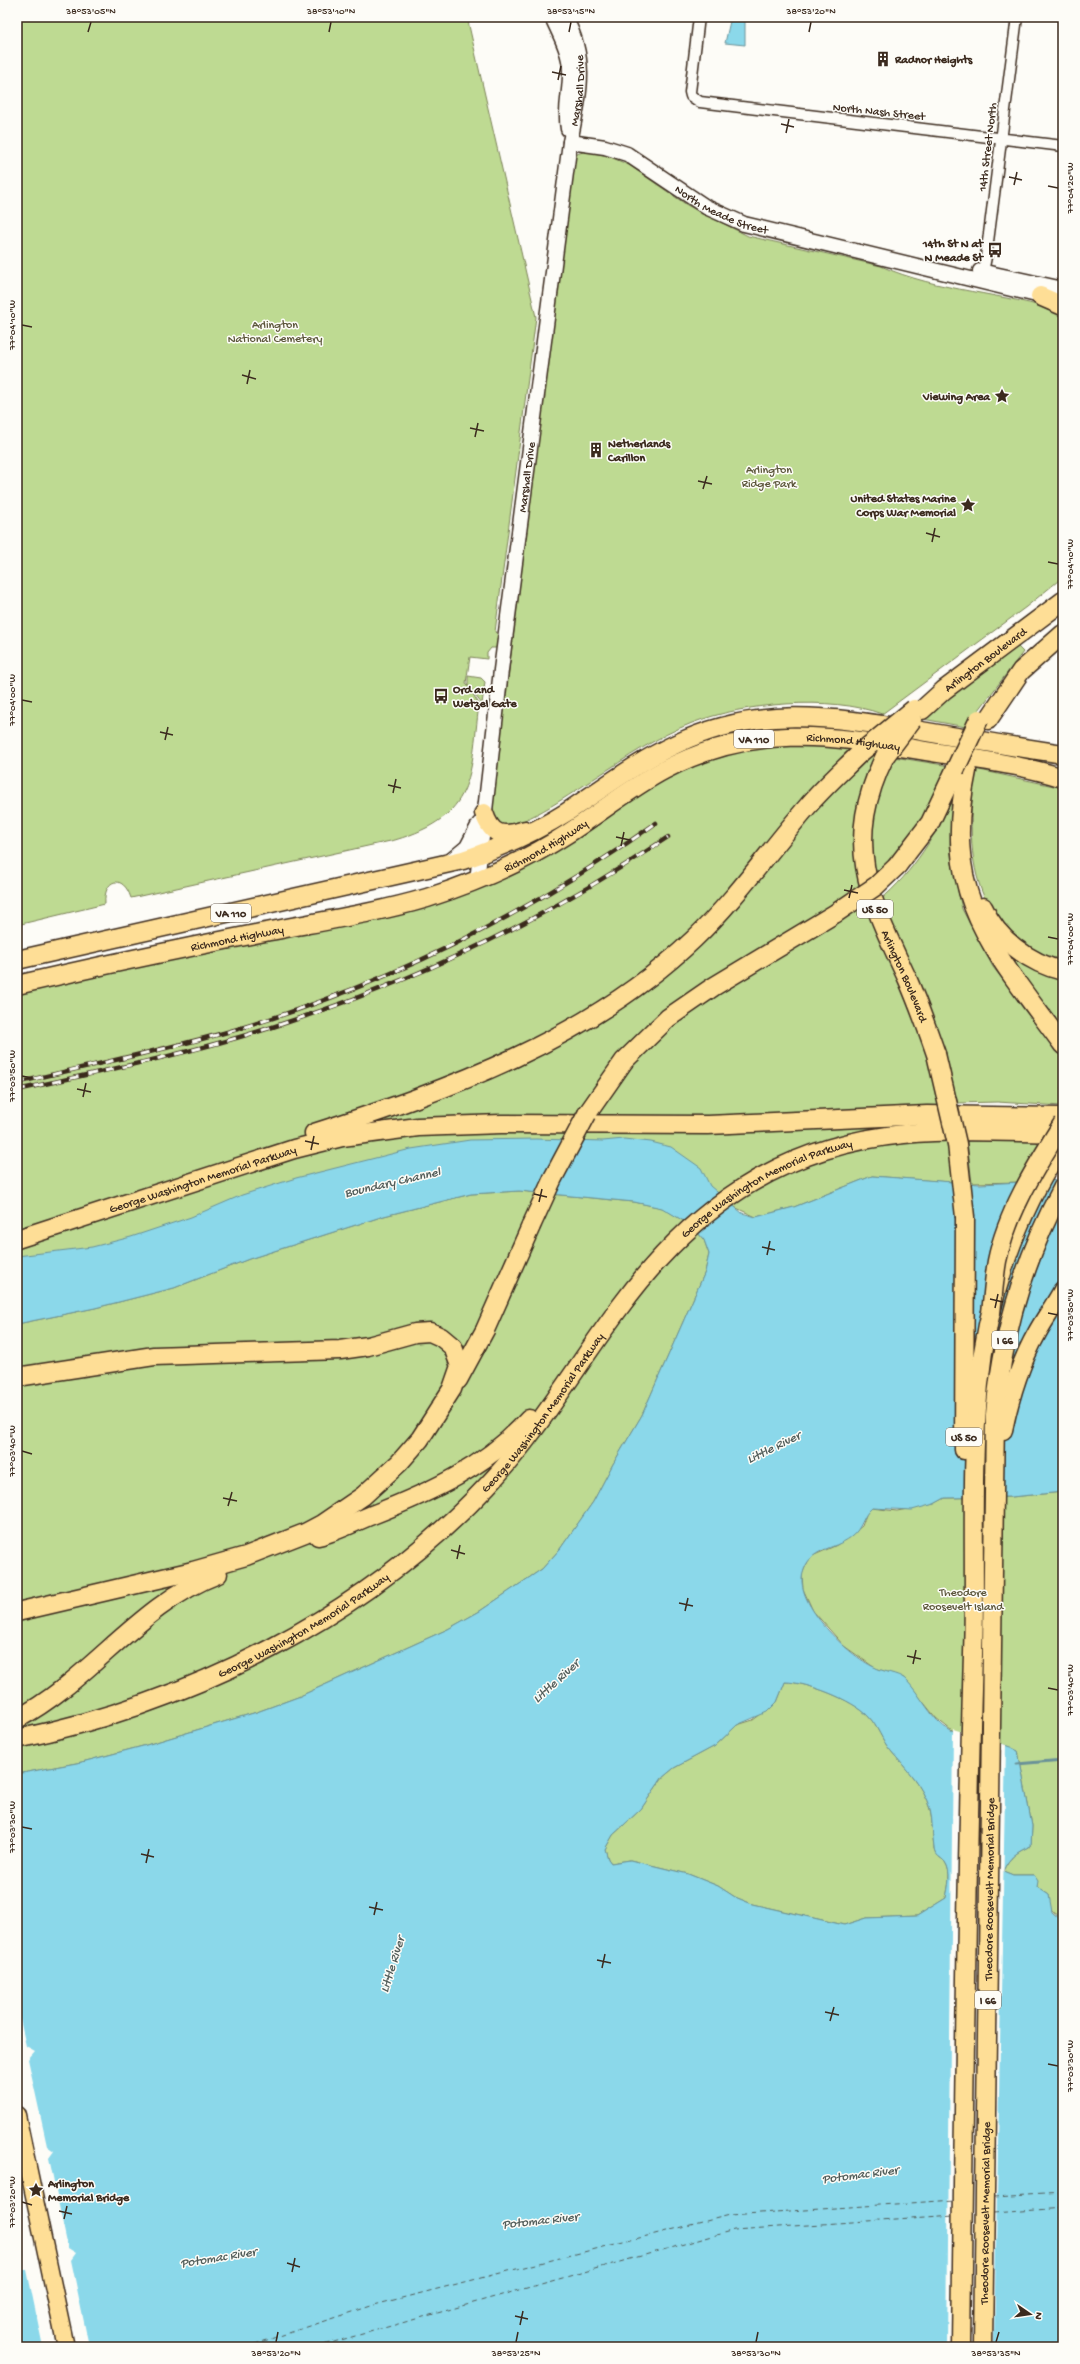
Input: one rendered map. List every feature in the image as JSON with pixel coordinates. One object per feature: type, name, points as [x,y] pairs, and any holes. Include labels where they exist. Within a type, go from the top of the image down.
[{"type":"highway","points":[[1040,296],[1063,306]]},
{"type":"highway","name":"Arlington Boulevard","points":[[965,1341],[966,1239],[962,1183],[953,1121],[936,1054],[922,1013],[880,922],[869,891],[863,855],[863,825],[868,798],[885,756],[918,709],[1063,601]]},
{"type":"highway","points":[[19,1610],[193,1571],[260,1551],[287,1541],[322,1524],[350,1506],[388,1475],[420,1439],[468,1366],[553,1178],[587,1114],[624,1061],[668,1018],[713,988],[836,914],[869,891],[898,866],[930,823],[961,771],[976,745],[983,719],[1021,671],[1063,634]]},
{"type":"highway","points":[[234,1168],[279,1144],[406,1103],[485,1072],[537,1048],[602,1010],[643,982],[701,932],[730,900],[808,805],[860,754],[918,709]]},
{"type":"highway","name":"Richmond Highway","points":[[17,960],[445,865],[479,855],[506,845],[546,824],[638,763],[677,743],[714,730],[774,718],[810,716],[840,719],[1063,754]]},
{"type":"highway","name":"Richmond Highway","points":[[17,985],[138,957],[382,909],[426,898],[477,881],[550,844],[663,771],[708,751],[751,740],[795,736],[847,738],[1020,767],[1063,778]]},
{"type":"highway","points":[[961,771],[960,838],[964,875],[972,905],[980,925],[1003,964],[1063,1045]]},
{"type":"highway","points":[[484,813],[489,826],[503,834],[510,834],[546,824]]},
{"type":"highway","points":[[960,838],[979,900],[996,928],[1008,942],[1024,954],[1041,964],[1063,971]]},
{"type":"highway","name":"George Washington Memorial Parkway","points":[[17,1239],[294,1149],[342,1137],[418,1127],[501,1124],[694,1125],[926,1115],[1063,1117]]},
{"type":"highway","points":[[991,1313],[997,1260],[1008,1227],[1029,1180],[1063,1123]]},
{"type":"highway","name":"George Washington Memorial Parkway","points":[[17,1739],[102,1717],[201,1681],[293,1636],[372,1585],[424,1545],[487,1486],[531,1433],[606,1326],[647,1272],[687,1229],[730,1195],[767,1174],[802,1158],[865,1139],[926,1132],[1063,1133]]},
{"type":"highway","name":"Theodore Roosevelt Memorial Bridge","points":[[961,2347],[970,1725],[973,1654],[977,1416],[981,1367],[991,1313],[1000,1279],[1019,1228],[1040,1183],[1063,1144]]},
{"type":"highway","name":"Theodore Roosevelt Memorial Bridge","points":[[983,2347],[995,1415],[1007,1332],[1024,1270],[1063,1187]]},
{"type":"highway","name":"Theodore Roosevelt Memorial Bridge","points":[[995,1504],[1003,1430],[1013,1388],[1034,1338],[1061,1295]]},
{"type":"highway","points":[[287,1541],[320,1536],[445,1484],[475,1467],[499,1449],[519,1430],[566,1369],[606,1326]]},
{"type":"highway","points":[[17,1377],[154,1356],[340,1350],[368,1346],[423,1332],[441,1337],[453,1347],[457,1354],[460,1372],[452,1389]]},
{"type":"highway","name":"Theodore Roosevelt Memorial Bridge","points":[[965,1341],[963,1553],[970,1725]]},
{"type":"highway","points":[[17,1719],[58,1693],[167,1601],[202,1580],[232,1568],[260,1551]]},
{"type":"main road","points":[[17,2115],[66,2347]]},
{"type":"street","name":"Marshall Drive","points":[[552,17],[564,42],[571,69],[565,116],[570,142]]},
{"type":"street","name":"Marshall Drive","points":[[477,881],[484,813],[570,142],[582,71],[574,34],[565,17]]},
{"type":"street","name":"North Nash Street","points":[[699,17],[690,81],[690,92],[694,99],[700,102],[756,110],[1063,146]]},
{"type":"street","name":"14th Street North","points":[[982,276],[1002,138],[1017,17]]},
{"type":"street","name":"North Meade Street","points":[[570,142],[605,147],[627,154],[706,208],[744,224],[787,236],[883,256],[913,266],[1063,289]]},
{"type":"street","name":"North Meade Street","points":[[982,276],[1040,296],[1063,301]]},
{"type":"street","name":"Marshall Drive","points":[[445,865],[467,847],[484,813]]},
{"type":"green space","name":"Arlington National Cemetery","points":[[17,17],[467,17],[536,317],[495,632],[499,636],[497,648],[491,648],[487,653],[487,659],[470,657],[466,683],[479,704],[470,773],[464,790],[455,806],[441,819],[421,830],[395,840],[131,898],[128,890],[123,885],[119,882],[114,882],[107,889],[105,904],[17,925]]},
{"type":"green space","name":"Arlington Ridge Park","points":[[586,151],[608,156],[629,165],[687,205],[748,236],[881,266],[903,275],[948,287],[1018,300],[1063,313],[1063,577],[1026,607],[882,714],[861,708],[813,703],[761,706],[713,716],[679,728],[667,734],[630,755],[550,807],[513,825],[502,827],[492,818],[492,804],[573,163],[577,154]]},
{"type":"green space","points":[[1016,645],[1023,652],[966,727],[923,719],[937,702]]},
{"type":"green space","points":[[468,676],[481,678],[485,682],[482,704],[468,686]]},
{"type":"green space","points":[[847,738],[885,756],[862,840],[907,978],[962,1183],[872,1176],[794,1207],[756,1217],[621,1155],[17,1272],[17,991],[477,881],[708,751]]},
{"type":"green space","points":[[894,757],[950,766],[935,798],[917,826],[897,853],[872,878],[870,856],[875,799]]},
{"type":"green space","points":[[975,769],[1063,788],[1063,962],[1045,957],[1022,943],[996,915],[985,899],[975,868],[971,835]]},
{"type":"green space","points":[[955,794],[950,844],[952,863],[962,909],[993,967],[1063,1058],[1062,1106],[997,1102],[958,1103],[946,1065],[879,901],[903,878],[923,852],[940,824]]},
{"type":"green space","points":[[1006,950],[1063,977],[1063,1034],[1022,980]]},
{"type":"green space","points":[[1045,1139],[1022,1182],[972,1183],[967,1141]]},
{"type":"green space","points":[[519,1191],[634,1202],[663,1208],[692,1226],[704,1240],[709,1254],[705,1272],[642,1415],[613,1464],[593,1502],[560,1549],[542,1569],[480,1611],[448,1629],[298,1697],[257,1712],[143,1746],[82,1762],[17,1774],[17,1324],[95,1308],[174,1288],[249,1259],[384,1216],[471,1194]]},
{"type":"green space","name":"Theodore Roosevelt Island","points":[[1063,1492],[1063,1922],[1050,1908],[1049,1895],[1037,1887],[1034,1875],[1013,1875],[1003,1871],[1014,1855],[1031,1846],[1032,1826],[1018,1751],[952,1731],[936,1718],[904,1678],[875,1668],[844,1646],[813,1611],[803,1589],[802,1574],[810,1557],[837,1545],[862,1526],[867,1512],[871,1508],[897,1511],[934,1504],[945,1498],[1011,1497]]},
{"type":"green space","points":[[785,1682],[805,1685],[841,1698],[861,1710],[871,1720],[888,1747],[919,1785],[927,1801],[931,1814],[935,1851],[937,1855],[945,1862],[948,1870],[949,1880],[946,1898],[917,1916],[866,1918],[844,1925],[752,1904],[735,1897],[718,1886],[688,1874],[630,1860],[611,1863],[608,1859],[605,1849],[613,1835],[641,1809],[662,1778],[674,1768],[715,1746],[737,1725],[753,1720],[777,1702]]},
{"type":"water","points":[[731,17],[745,17],[745,45],[725,43]]},
{"type":"water","points":[[536,1139],[603,1141],[624,1139],[651,1142],[671,1147],[701,1168],[710,1186],[742,1213],[756,1217],[794,1207],[872,1176],[980,1184],[1063,1180],[1063,1492],[1011,1497],[945,1498],[934,1504],[912,1510],[872,1508],[866,1515],[858,1530],[851,1537],[844,1542],[822,1550],[811,1558],[803,1573],[802,1585],[807,1599],[815,1613],[838,1641],[863,1661],[878,1669],[898,1675],[905,1679],[944,1727],[968,1737],[1002,1744],[1018,1751],[1032,1826],[1031,1846],[1014,1855],[1003,1871],[1013,1875],[1034,1875],[1038,1881],[1037,1887],[1049,1895],[1052,1912],[1063,1922],[1063,2347],[17,2347],[17,1774],[82,1762],[143,1746],[257,1712],[298,1697],[448,1629],[480,1611],[542,1569],[560,1549],[593,1502],[613,1464],[642,1415],[705,1272],[709,1254],[704,1240],[692,1226],[662,1208],[634,1202],[519,1191],[471,1194],[384,1216],[249,1259],[174,1288],[95,1308],[17,1324],[17,1256],[92,1247],[131,1237],[191,1217],[242,1195],[296,1178],[411,1149],[470,1140]],"holes":[[[785,1682],[794,1683],[829,1693],[841,1698],[861,1710],[868,1716],[888,1747],[919,1785],[930,1809],[935,1851],[947,1866],[949,1880],[946,1898],[917,1916],[866,1918],[844,1925],[752,1904],[735,1897],[718,1886],[688,1874],[630,1860],[611,1863],[608,1859],[605,1849],[613,1835],[641,1809],[662,1778],[674,1768],[715,1746],[737,1725],[767,1712],[777,1702]]]},
{"type":"pier","points":[[953,1729],[1006,1745],[994,2347],[947,2347]]},
{"type":"pier","name":"Arlington Memorial Bridge","points":[[17,2006],[26,2046],[35,2051],[28,2059],[47,2146],[54,2151],[49,2158],[68,2248],[76,2253],[71,2260],[89,2346],[94,2347],[43,2347],[27,2270],[20,2270],[17,2266],[18,2260],[24,2256],[17,2223]]},
{"type":"waterway","points":[[1017,1764],[1063,1760]]},
{"type":"ferry route","points":[[994,2197],[1063,2193]]},
{"type":"ferry route","points":[[246,2347],[374,2305],[730,2215],[955,2200]]},
{"type":"ferry route","points":[[994,2212],[1063,2207]]},
{"type":"ferry route","points":[[316,2347],[734,2230],[955,2215]]},
{"type":"railway","points":[[17,1083],[162,1049],[248,1026],[356,988],[460,941],[511,914],[560,886],[656,823]]},
{"type":"railway","points":[[17,1090],[224,1042],[341,1004],[390,985],[486,942],[533,918],[579,893],[668,837]]},
{"type":"place","name":"Radnor Heights","points":[[883,59]]},
{"type":"place","name":"14th St N at N Meade St","points":[[995,250]]},
{"type":"place","name":"Viewing Area","points":[[1002,396]]},
{"type":"place","name":"Netherlands Carillon","points":[[596,450]]},
{"type":"place","name":"United States Marine Corps War Memorial","points":[[968,505]]},
{"type":"place","name":"Ord and Wetzel Gate","points":[[441,696]]},
{"type":"place","name":"Arlington Memorial Bridge","points":[[36,2190]]},
{"type":"water label","name":"Boundary Channel","points":[[392,1181]]},
{"type":"water label","name":"Little River","points":[[773,1446]]},
{"type":"water label","name":"Little River","points":[[555,1680]]},
{"type":"water label","name":"Little River","points":[[391,1964]]},
{"type":"water label","name":"Potomac River","points":[[860,2173]]},
{"type":"water label","name":"Potomac River","points":[[540,2219]]},
{"type":"water label","name":"Potomac River","points":[[218,2256]]}]
